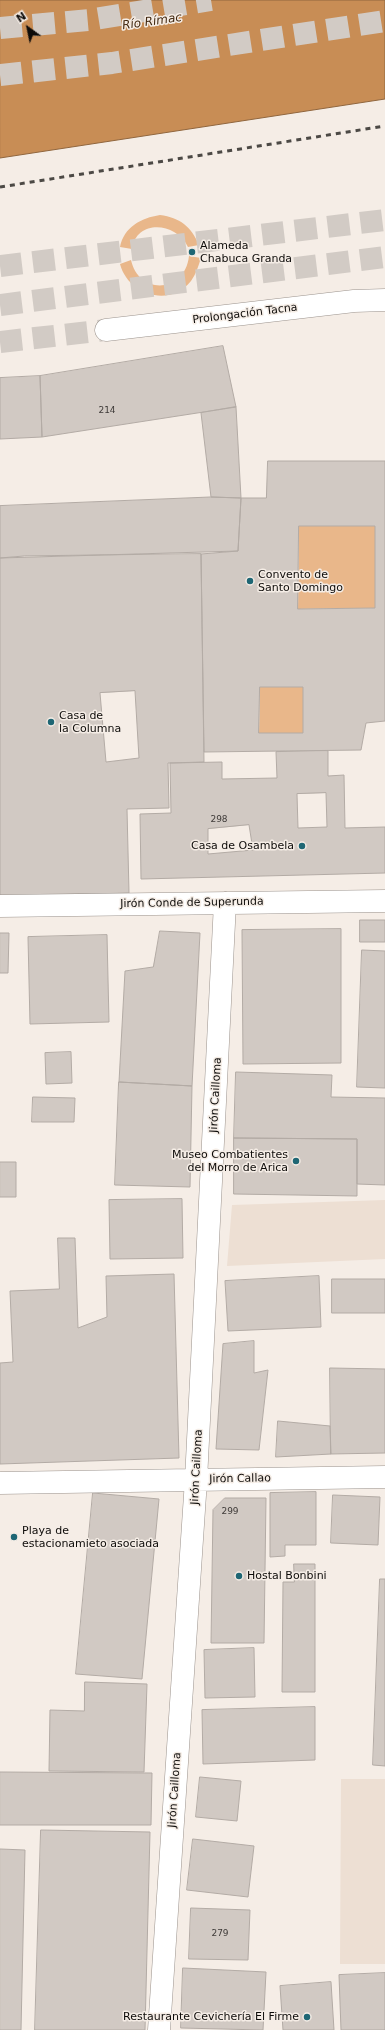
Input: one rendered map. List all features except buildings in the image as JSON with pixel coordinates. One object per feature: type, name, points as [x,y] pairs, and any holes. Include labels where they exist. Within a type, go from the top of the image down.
[{"type":"street","name":"Prolongación Tacna","points":[[106,330],[354,301],[385,300]]},
{"type":"street","name":"Jirón Conde de Superunda","points":[[0,906],[385,901]]},
{"type":"street","name":"Jirón Cailloma","points":[[159,2030],[196,1480],[225,903]]},
{"type":"street","name":"Jirón Callao","points":[[0,1483],[385,1477]]},
{"type":"shaded area","points":[[160,215],[173,218],[184,224],[196,238],[199,245],[188,247],[182,238],[174,232],[157,227],[148,229],[141,233],[135,240],[132,249],[120,247],[125,234],[134,225],[146,218]]},
{"type":"shaded area","points":[[189,256],[201,258],[196,273],[191,281],[182,289],[172,294],[161,296],[140,290],[132,284],[124,275],[120,264],[131,260],[136,272],[143,280],[152,284],[162,285],[171,283],[179,277],[186,268]]},
{"type":"shaded area","points":[[299,526],[375,526],[375,608],[298,609]]},
{"type":"shaded area","points":[[260,687],[303,687],[303,733],[259,733]]},
{"type":"shaded area","points":[[385,1200],[385,1259],[227,1266],[232,1205]]},
{"type":"shaded area","points":[[341,1779],[385,1779],[385,1964],[340,1964]]},
{"type":"water","name":"Río Rímac","points":[[0,0],[385,0],[385,99],[0,158]]},
{"type":"tunnel","points":[[0,28],[89,20],[211,0]]},
{"type":"tunnel","points":[[0,75],[112,63],[385,21]]},
{"type":"tunnel","points":[[0,266],[385,220]]},
{"type":"tunnel","points":[[0,305],[385,257]]},
{"type":"tunnel","points":[[0,342],[106,330]]},
{"type":"railway","points":[[0,187],[385,126]]},
{"type":"place","name":"Alameda Chabuca Granda","points":[[192,252]]},
{"type":"place","name":"Convento de Santo Domingo","points":[[250,581]]},
{"type":"place","name":"Casa de la Columna","points":[[51,722]]},
{"type":"place","name":"Casa de Osambela","points":[[302,846]]},
{"type":"place","name":"Museo Combatientes del Morro de Arica","points":[[296,1161]]},
{"type":"place","name":"Playa de estacionamieto asociada","points":[[14,1537]]},
{"type":"place","name":"Hostal Bonbini","points":[[239,1576]]},
{"type":"place","name":"Restaurante Cevichería El Firme","points":[[307,2017]]}]
